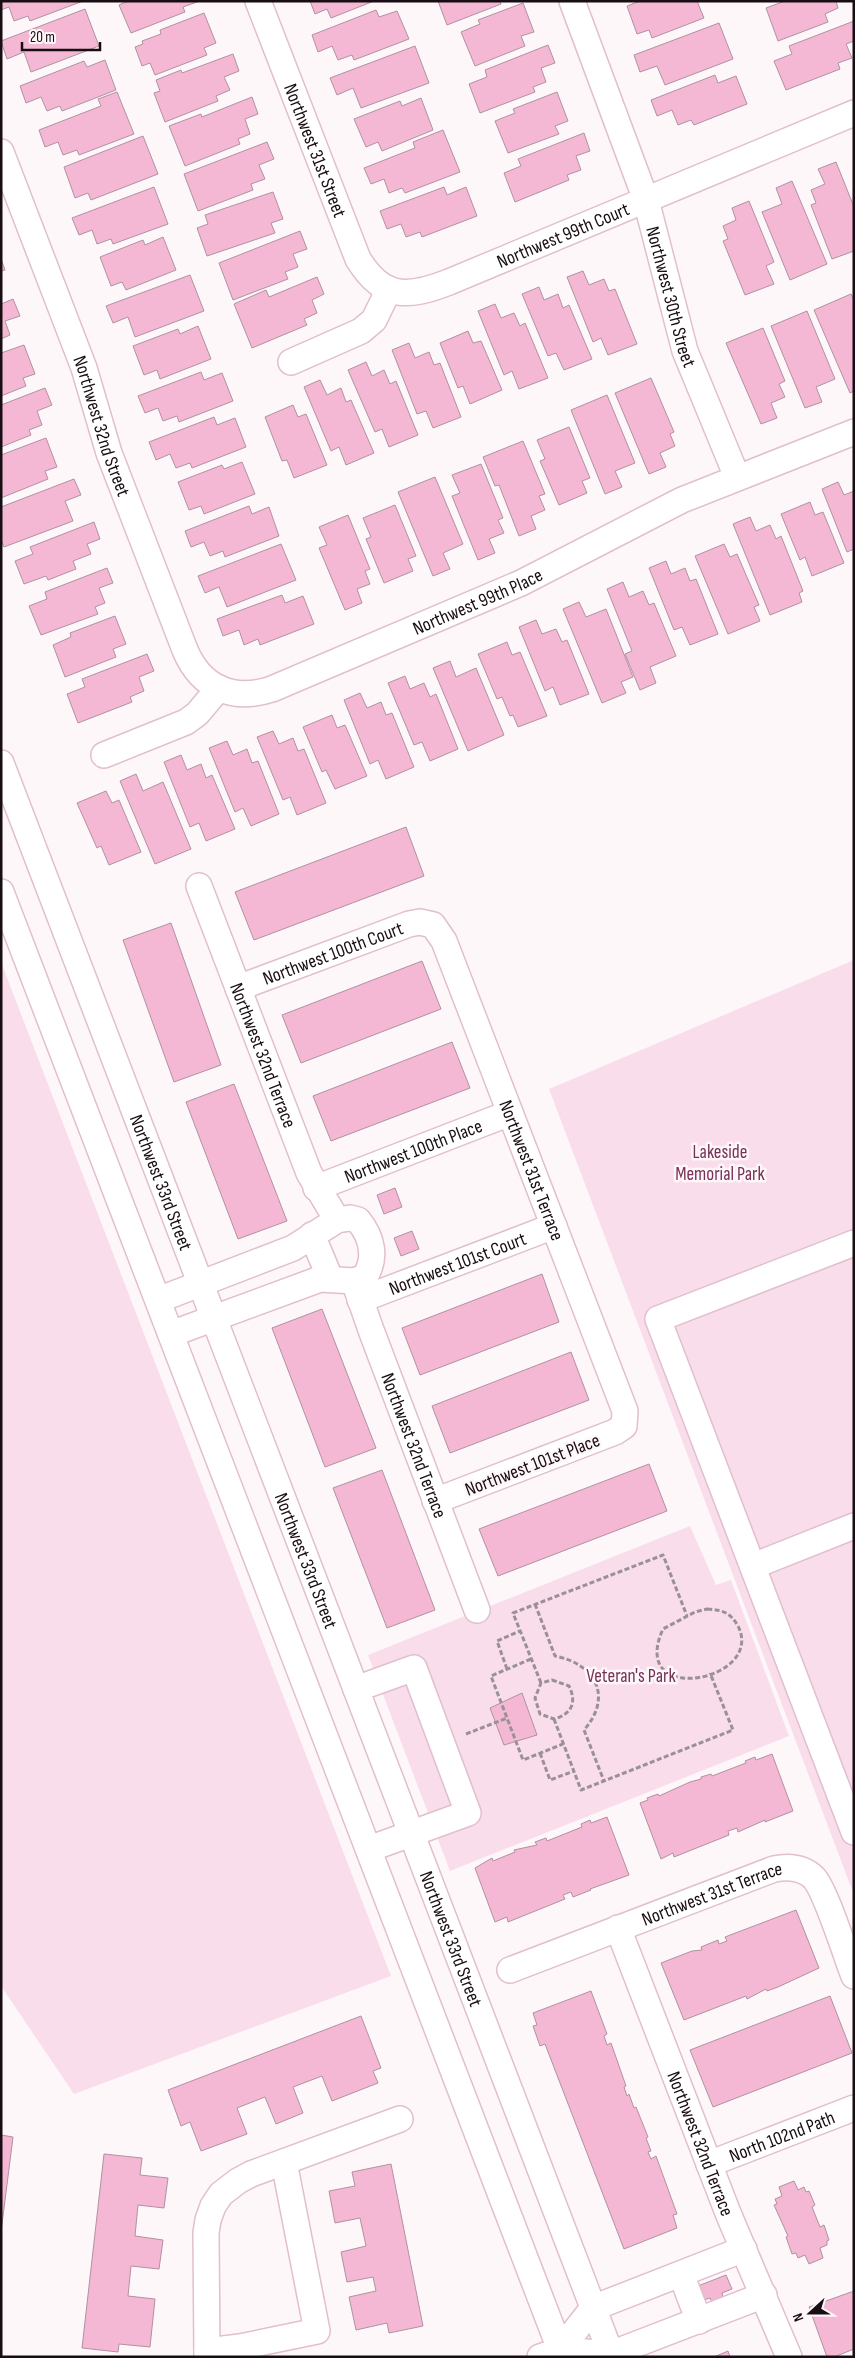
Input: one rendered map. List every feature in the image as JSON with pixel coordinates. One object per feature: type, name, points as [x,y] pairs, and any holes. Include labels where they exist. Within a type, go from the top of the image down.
[{"type":"street","name":"Northwest 31st Street","points":[[258,1],[353,247],[370,277],[382,287],[389,289]]},
{"type":"street","name":"Northwest 30th Street","points":[[572,1],[646,200],[685,351],[737,478]]},
{"type":"street","name":"Northwest 99th Court","points":[[389,289],[406,293],[431,289],[854,113]]},
{"type":"street","name":"Northwest 32nd Street","points":[[1,152],[84,368],[108,453],[185,650],[200,676],[219,688]]},
{"type":"street","points":[[291,362],[361,331],[374,320],[389,289]]},
{"type":"street","name":"Northwest 99th Place","points":[[219,688],[237,694],[254,694],[272,689],[521,583],[658,511],[854,432]]},
{"type":"street","points":[[104,755],[186,722],[197,714],[219,688]]},
{"type":"street","name":"Northwest 33rd Street","points":[[1,763],[611,2356]]},
{"type":"street","name":"Northwest 32nd Terrace","points":[[199,886],[316,1188],[337,1220]]},
{"type":"street","points":[[1,892],[369,1850],[554,2354]]},
{"type":"street","name":"Northwest 100th Court","points":[[238,988],[409,924],[429,923]]},
{"type":"street","name":"Northwest 31st Terrace","points":[[429,923],[435,927],[444,941],[625,1410],[625,1423]]},
{"type":"street","name":"Northwest 100th Place","points":[[316,1188],[510,1113]]},
{"type":"street","points":[[158,1300],[293,1248],[337,1220],[350,1218],[358,1220],[364,1227],[371,1244],[373,1258],[365,1277],[348,1286]]},
{"type":"street","name":"Northwest 101st Court","points":[[171,1334],[310,1282],[348,1286],[554,1226]]},
{"type":"street","name":"Northwest 32nd Terrace","points":[[312,1235],[348,1286],[477,1610]]},
{"type":"street","points":[[854,1242],[658,1319],[854,1832]]},
{"type":"street","name":"Northwest 101st Place","points":[[435,1501],[615,1432],[625,1423]]},
{"type":"street","points":[[753,1566],[854,1526]]},
{"type":"street","points":[[356,1689],[414,1668],[468,1813],[369,1850]]},
{"type":"street","name":"Northwest 31st Terrace","points":[[510,1970],[774,1870],[793,1867],[806,1872],[819,1886],[854,1976]]},
{"type":"street","name":"Northwest 32nd Terrace","points":[[618,1928],[709,2164],[789,2357]]},
{"type":"street","name":"North 102nd Path","points":[[709,2164],[854,2108]]},
{"type":"street","points":[[284,2162],[317,2331],[207,2354],[206,2234],[213,2206],[222,2194],[238,2181],[284,2162],[400,2118]]},
{"type":"street","points":[[554,2354],[593,2308],[744,2249]]},
{"type":"street","points":[[681,2274],[699,2321]]},
{"type":"street","points":[[554,2354],[611,2356],[764,2295]]},
{"type":"path","points":[[541,1683],[552,1680],[569,1686],[573,1696],[573,1705],[568,1713],[554,1719],[540,1714],[535,1698],[541,1683],[513,1613],[663,1555],[687,1616]]},
{"type":"path","points":[[535,1604],[555,1656],[576,1661],[592,1677],[596,1687],[598,1709],[592,1721],[584,1730],[604,1781]]},
{"type":"path","points":[[701,1610],[721,1610],[733,1616],[740,1631],[742,1642],[737,1658],[727,1666],[688,1680],[668,1674],[659,1662],[656,1650],[663,1629],[687,1616],[701,1610]]},
{"type":"path","points":[[508,1669],[497,1641],[520,1631]]},
{"type":"path","points":[[531,1659],[491,1676],[523,1760],[563,1744]]},
{"type":"path","points":[[554,1719],[581,1790],[733,1730],[710,1673]]},
{"type":"path","points":[[441,1744],[507,1718]]},
{"type":"path","points":[[540,1753],[550,1780],[574,1771]]},
{"type":"green space","name":"Lakeside Memorial Park","points":[[854,960],[854,1895],[549,1089]]},
{"type":"green space","points":[[1,962],[391,1976],[74,2094],[1,1986]]},
{"type":"green space","name":"Veteran's Park","points":[[690,1526],[716,1585],[731,1580],[789,1736],[450,1871],[368,1655]]},
{"type":"building","points":[[1,1],[83,1],[30,21],[28,16],[14,21],[9,7],[1,10]]},
{"type":"building","points":[[128,1],[197,2],[183,7],[185,12],[131,33],[119,5]]},
{"type":"building","points":[[310,1],[374,1],[331,18],[327,9],[315,14]]},
{"type":"building","points":[[438,1],[500,1],[501,4],[447,25]]},
{"type":"building","points":[[640,1],[697,1],[704,18],[652,38],[649,30],[637,34],[627,6]]},
{"type":"building","points":[[785,1],[836,1],[838,8],[825,14],[828,22],[778,41],[766,8]]},
{"type":"building","points":[[523,3],[534,32],[521,36],[525,46],[475,66],[461,32],[480,24],[478,20]]},
{"type":"building","points":[[85,9],[99,46],[31,72],[24,52],[7,59],[1,41]]},
{"type":"building","points":[[376,10],[379,17],[397,11],[409,39],[354,60],[352,55],[338,60],[332,46],[318,52],[312,35]]},
{"type":"building","points":[[204,13],[216,43],[204,48],[207,55],[155,75],[150,63],[142,66],[135,47],[143,44],[142,41],[161,34],[160,30]]},
{"type":"building","points":[[854,21],[854,41],[846,44],[852,58],[838,63],[840,69],[786,90],[774,61],[792,54],[789,46]]},
{"type":"building","points":[[719,23],[733,59],[665,85],[657,66],[640,72],[634,55]]},
{"type":"building","points":[[548,45],[555,63],[541,68],[546,82],[533,87],[535,92],[480,113],[469,84],[487,77],[485,70]]},
{"type":"building","points":[[415,46],[429,83],[361,108],[353,88],[337,95],[330,78]]},
{"type":"building","points":[[233,54],[239,71],[224,77],[230,90],[216,96],[218,101],[165,122],[154,93],[160,91],[156,80],[181,70],[182,73]]},
{"type":"building","points":[[105,60],[116,90],[62,111],[60,106],[47,111],[41,97],[26,103],[20,86],[84,61],[87,67]]},
{"type":"building","points":[[715,75],[718,83],[736,76],[747,104],[694,125],[691,120],[678,125],[672,110],[657,116],[651,100]]},
{"type":"building","points":[[117,92],[134,134],[79,155],[77,150],[63,155],[58,142],[45,147],[39,130],[101,106],[98,99]]},
{"type":"building","points":[[557,92],[568,121],[555,126],[559,134],[508,153],[495,121],[515,113],[513,109]]},
{"type":"building","points":[[252,97],[258,114],[245,119],[250,134],[238,139],[240,144],[185,166],[169,126],[201,114],[202,117]]},
{"type":"building","points":[[421,98],[433,130],[382,151],[378,142],[366,147],[354,119],[400,101],[402,106]]},
{"type":"building","points":[[443,130],[460,172],[405,193],[402,188],[389,193],[384,179],[371,184],[364,168],[415,148],[413,142]]},
{"type":"building","points":[[584,133],[590,151],[576,156],[581,170],[567,175],[569,180],[515,202],[504,173],[521,166],[518,159]]},
{"type":"building","points":[[143,136],[158,174],[91,200],[88,193],[75,198],[64,167]]},
{"type":"building","points":[[267,142],[274,159],[259,165],[265,179],[251,184],[253,190],[198,211],[184,174]]},
{"type":"building","points":[[836,162],[854,207],[854,251],[832,259],[811,205],[816,203],[811,190],[825,184],[818,169]]},
{"type":"building","points":[[792,181],[827,264],[790,280],[762,212],[782,204],[776,188]]},
{"type":"building","points":[[154,187],[168,224],[113,244],[111,239],[97,244],[92,230],[79,235],[72,218]]},
{"type":"building","points":[[444,187],[447,195],[466,187],[477,216],[422,237],[420,232],[406,237],[401,224],[387,229],[380,211]]},
{"type":"building","points":[[273,192],[283,219],[271,223],[275,233],[207,256],[197,228],[208,224],[205,215]]},
{"type":"building","points":[[749,201],[774,262],[766,266],[774,284],[745,295],[723,241],[728,239],[723,226],[736,220],[732,208]]},
{"type":"building","points":[[300,231],[307,249],[293,254],[298,267],[285,272],[288,279],[233,300],[219,263]]},
{"type":"building","points":[[163,237],[176,270],[126,290],[122,282],[111,286],[100,257],[143,240],[145,245]]},
{"type":"building","points":[[1,259],[5,270],[1,271]]},
{"type":"building","points":[[583,271],[589,285],[604,279],[609,291],[615,289],[637,344],[608,355],[601,338],[593,342],[567,277]]},
{"type":"building","points":[[190,275],[204,311],[135,337],[128,317],[113,323],[106,306]]},
{"type":"building","points":[[317,277],[324,294],[312,300],[317,313],[304,319],[307,325],[252,348],[234,304],[266,290],[269,297]]},
{"type":"building","points":[[539,287],[544,300],[558,294],[563,308],[569,305],[592,359],[564,370],[556,353],[548,356],[522,294]]},
{"type":"building","points":[[851,294],[854,300],[854,391],[850,393],[814,310]]},
{"type":"building","points":[[13,299],[20,316],[5,321],[10,335],[1,339],[1,304]]},
{"type":"building","points":[[495,304],[501,318],[514,313],[520,326],[525,323],[548,378],[519,389],[512,371],[504,375],[478,311]]},
{"type":"building","points":[[807,311],[835,379],[816,387],[822,402],[805,408],[771,326]]},
{"type":"building","points":[[198,326],[211,359],[160,379],[157,370],[144,375],[133,346],[178,329],[180,334]]},
{"type":"building","points":[[763,328],[785,381],[779,384],[785,397],[771,403],[777,418],[761,424],[726,343]]},
{"type":"building","points":[[468,331],[473,343],[481,341],[502,390],[470,404],[463,386],[458,388],[440,343]]},
{"type":"building","points":[[409,343],[415,358],[429,352],[434,365],[440,363],[461,417],[433,428],[426,411],[417,414],[392,350]]},
{"type":"building","points":[[24,345],[35,374],[23,378],[26,386],[1,396],[1,353]]},
{"type":"building","points":[[366,362],[372,376],[384,370],[390,384],[396,381],[418,435],[389,447],[382,429],[375,432],[348,370]]},
{"type":"building","points":[[201,372],[204,380],[222,373],[233,401],[179,422],[177,416],[163,421],[158,408],[145,413],[138,396]]},
{"type":"building","points":[[651,378],[674,432],[670,434],[675,446],[660,453],[666,467],[649,474],[615,393]]},
{"type":"building","points":[[320,380],[327,395],[341,388],[346,402],[351,400],[374,453],[346,465],[339,447],[331,451],[304,387]]},
{"type":"building","points":[[45,388],[52,405],[37,411],[42,425],[29,430],[31,435],[1,447],[1,405]]},
{"type":"building","points":[[607,395],[635,463],[615,471],[622,487],[605,494],[571,410]]},
{"type":"building","points":[[293,405],[298,417],[306,414],[327,465],[294,478],[287,460],[282,461],[265,417]]},
{"type":"building","points":[[214,417],[217,425],[235,418],[246,447],[192,468],[190,463],[176,468],[170,454],[156,460],[149,442]]},
{"type":"building","points":[[569,427],[590,478],[582,481],[587,493],[559,505],[540,461],[545,459],[537,440]]},
{"type":"building","points":[[46,438],[57,467],[45,471],[48,479],[1,498],[1,455]]},
{"type":"building","points":[[523,441],[545,494],[539,496],[545,510],[531,516],[536,529],[519,536],[499,485],[495,486],[483,457]]},
{"type":"building","points":[[242,462],[255,494],[204,514],[201,506],[189,510],[178,482],[222,465],[224,469]]},
{"type":"building","points":[[481,464],[503,518],[498,520],[504,533],[489,539],[495,553],[478,560],[452,496],[460,493],[452,475]]},
{"type":"building","points":[[435,477],[463,544],[443,553],[450,569],[433,576],[398,492]]},
{"type":"building","points":[[74,479],[81,495],[65,501],[73,521],[4,547],[1,540],[1,507]]},
{"type":"building","points":[[838,482],[844,495],[854,491],[854,549],[847,552],[822,489]]},
{"type":"building","points":[[810,502],[815,515],[823,512],[844,563],[812,576],[805,557],[800,560],[781,514]]},
{"type":"building","points":[[395,505],[416,556],[408,559],[413,571],[384,583],[366,539],[371,537],[363,518]]},
{"type":"building","points":[[249,506],[252,514],[269,507],[279,536],[225,557],[223,551],[210,556],[204,542],[191,547],[185,531]]},
{"type":"building","points":[[348,515],[370,569],[365,571],[370,584],[357,589],[362,603],[345,610],[319,548],[327,545],[319,527]]},
{"type":"building","points":[[750,517],[756,531],[770,525],[776,539],[781,536],[803,591],[799,593],[802,602],[770,615],[733,524]]},
{"type":"building","points":[[94,522],[100,539],[87,544],[91,554],[73,561],[76,569],[48,580],[46,576],[24,584],[15,561],[33,554],[30,547]]},
{"type":"building","points":[[281,544],[296,580],[227,607],[219,587],[205,593],[198,576]]},
{"type":"building","points":[[724,544],[730,557],[737,554],[759,605],[754,607],[760,621],[728,634],[695,556]]},
{"type":"building","points":[[666,561],[671,574],[685,568],[690,581],[696,579],[718,634],[690,645],[682,627],[674,630],[649,568]]},
{"type":"building","points":[[107,568],[113,583],[99,588],[105,603],[95,607],[98,614],[41,635],[29,606],[47,599],[45,592]]},
{"type":"building","points":[[623,582],[629,597],[643,591],[649,605],[654,603],[676,656],[650,667],[656,683],[640,690],[625,654],[632,651],[607,589]]},
{"type":"building","points":[[282,595],[285,603],[303,596],[314,624],[260,645],[258,639],[244,645],[239,630],[223,636],[217,619]]},
{"type":"building","points":[[579,602],[586,617],[606,609],[633,677],[621,682],[626,693],[602,703],[563,609]]},
{"type":"building","points":[[115,616],[126,644],[113,649],[116,657],[65,677],[53,645],[71,637],[70,633]]},
{"type":"building","points":[[536,620],[542,634],[556,629],[562,642],[567,640],[589,694],[560,705],[553,687],[545,691],[519,627]]},
{"type":"building","points":[[507,642],[512,655],[520,652],[547,716],[518,727],[513,715],[510,716],[502,697],[497,699],[478,654]]},
{"type":"building","points":[[147,654],[154,671],[139,677],[144,691],[130,697],[132,702],[78,723],[67,694],[85,687],[82,679]]},
{"type":"building","points":[[450,661],[456,677],[476,668],[504,735],[468,751],[433,668]]},
{"type":"building","points":[[405,676],[410,689],[424,683],[430,697],[436,694],[458,749],[430,761],[422,742],[414,745],[388,683]]},
{"type":"building","points":[[360,693],[367,708],[381,702],[386,715],[392,713],[414,767],[386,779],[378,760],[370,764],[344,700]]},
{"type":"building","points":[[332,715],[337,728],[345,725],[367,776],[335,789],[326,770],[322,772],[303,727]]},
{"type":"building","points":[[273,731],[279,744],[293,738],[298,751],[304,749],[326,803],[297,815],[290,797],[283,800],[257,737]]},
{"type":"building","points":[[227,741],[233,755],[247,749],[252,763],[258,761],[279,814],[251,826],[243,808],[235,812],[209,748]]},
{"type":"building","points":[[181,755],[187,770],[201,764],[206,778],[212,775],[235,829],[206,841],[199,823],[190,827],[164,762]]},
{"type":"building","points":[[136,774],[143,791],[163,782],[191,849],[155,864],[120,781]]},
{"type":"building","points":[[106,791],[112,803],[119,800],[141,852],[109,865],[101,846],[97,848],[77,803]]},
{"type":"building","points":[[406,827],[424,876],[254,940],[235,892]]},
{"type":"building","points":[[171,923],[221,1065],[174,1082],[123,940]]},
{"type":"building","points":[[422,961],[441,1009],[301,1063],[282,1015]]},
{"type":"building","points":[[452,1042],[470,1088],[331,1141],[313,1096]]},
{"type":"building","points":[[234,1084],[287,1221],[238,1239],[186,1102]]},
{"type":"building","points":[[395,1188],[402,1207],[384,1214],[377,1195]]},
{"type":"building","points":[[412,1231],[419,1249],[401,1256],[394,1238]]},
{"type":"building","points":[[542,1274],[559,1322],[420,1375],[402,1328]]},
{"type":"building","points":[[322,1309],[376,1448],[325,1467],[272,1328]]},
{"type":"building","points":[[571,1352],[589,1400],[450,1453],[432,1406]]},
{"type":"building","points":[[649,1464],[667,1511],[498,1576],[479,1529]]},
{"type":"building","points":[[382,1470],[435,1610],[387,1628],[333,1488]]},
{"type":"building","points":[[522,1693],[537,1735],[504,1745],[490,1708]]},
{"type":"building","points":[[772,1754],[793,1811],[765,1822],[765,1820],[738,1832],[737,1828],[728,1831],[729,1835],[674,1857],[673,1853],[661,1859],[640,1803],[648,1800],[647,1798],[658,1794],[659,1796],[701,1779],[701,1777],[711,1774],[712,1776],[746,1763],[745,1761],[755,1757],[756,1760]]},
{"type":"building","points":[[607,1817],[629,1875],[573,1897],[571,1892],[563,1895],[565,1899],[508,1922],[507,1917],[495,1922],[475,1868],[492,1858],[493,1861],[515,1852],[514,1850],[537,1845],[535,1842],[546,1838],[547,1841],[582,1827],[581,1824],[590,1820],[591,1823]]},
{"type":"building","points":[[796,1910],[819,1968],[778,1987],[767,1991],[766,1989],[747,1999],[746,1996],[684,2020],[661,1963],[692,1951],[702,1950],[701,1947],[718,1940],[719,1944],[727,1941],[725,1937]]},
{"type":"building","points":[[591,1991],[607,2034],[604,2036],[607,2045],[611,2043],[626,2086],[624,2087],[627,2096],[629,2094],[634,2108],[636,2107],[648,2137],[646,2138],[651,2151],[648,2152],[651,2159],[656,2156],[677,2214],[673,2215],[677,2228],[624,2249],[545,2044],[540,2046],[533,2026],[537,2025],[533,2013]]},
{"type":"building","points":[[830,1996],[852,2053],[713,2107],[690,2050]]},
{"type":"building","points":[[361,2016],[381,2068],[373,2071],[378,2083],[332,2101],[322,2076],[293,2087],[303,2113],[276,2124],[265,2097],[237,2108],[247,2134],[201,2151],[190,2122],[181,2126],[168,2090]]},
{"type":"building","points":[[1,2135],[13,2137],[1,2232]]},
{"type":"building","points":[[104,2154],[142,2158],[140,2175],[168,2178],[164,2208],[138,2205],[135,2236],[163,2240],[159,2269],[131,2266],[128,2296],[155,2299],[150,2347],[119,2344],[118,2352],[82,2348]]},
{"type":"building","points":[[391,2164],[423,2326],[389,2333],[387,2323],[356,2330],[349,2297],[376,2291],[373,2277],[347,2282],[341,2252],[366,2246],[360,2218],[335,2223],[329,2191],[355,2186],[352,2172]]},
{"type":"building","points":[[794,2181],[798,2190],[804,2187],[806,2192],[809,2191],[815,2205],[812,2207],[820,2227],[824,2225],[829,2240],[827,2245],[820,2248],[823,2258],[809,2264],[805,2255],[798,2258],[796,2253],[792,2254],[786,2237],[788,2236],[774,2205],[777,2204],[775,2199],[782,2196],[779,2187]]},
{"type":"building","points":[[726,2275],[732,2289],[722,2293],[723,2297],[712,2302],[710,2298],[704,2300],[698,2286]]},
{"type":"building","points":[[854,2291],[854,2349],[834,2357],[827,2357],[809,2307]]},
{"type":"building","points":[[728,2351],[730,2357],[714,2357]]}]
